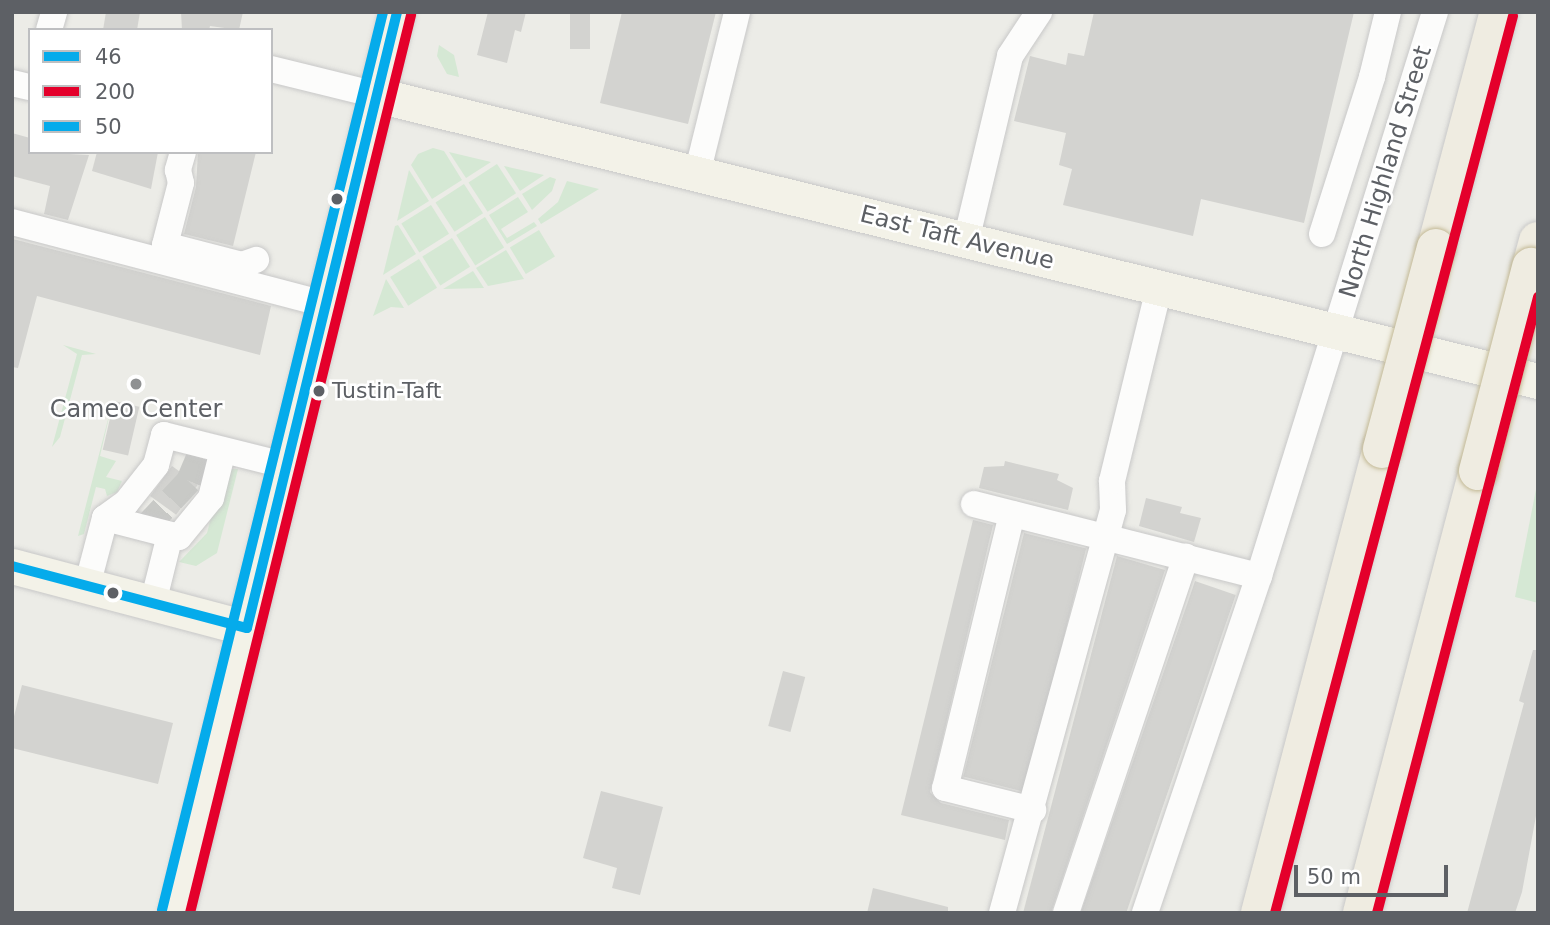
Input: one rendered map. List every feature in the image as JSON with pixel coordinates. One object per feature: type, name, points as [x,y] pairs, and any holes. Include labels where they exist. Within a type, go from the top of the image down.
[{"type":"highway","points":[[1260,913],[1499,12]]},
{"type":"highway","points":[[1362,913],[1534,254]]},
{"type":"highway","points":[[1370,913],[1385,828]]},
{"type":"main road","points":[[176,913],[328,305],[397,12]]},
{"type":"main road","name":"East Taft Avenue","points":[[377,95],[1538,381]]},
{"type":"main road","points":[[12,566],[247,628]]},
{"type":"street","points":[[697,174],[737,12]]},
{"type":"street","points":[[966,240],[1010,56],[1039,12]]},
{"type":"street","points":[[1322,234],[1372,77],[1388,12]]},
{"type":"street","name":"North Highland Street","points":[[1145,913],[1259,576],[1435,12]]},
{"type":"street","points":[[273,69],[377,95]]},
{"type":"street","points":[[182,154],[178,170],[181,183],[165,245],[242,265],[256,260]]},
{"type":"street","points":[[12,222],[328,305]]},
{"type":"street","points":[[1002,913],[1033,810],[1102,536],[1113,510],[1112,481],[1159,288]]},
{"type":"street","points":[[87,586],[105,518],[126,503],[156,465],[164,435],[287,466]]},
{"type":"street","points":[[105,518],[179,537],[211,498],[223,450]]},
{"type":"street","points":[[974,504],[1259,576]]},
{"type":"street","points":[[1012,514],[944,788],[1033,810]]},
{"type":"street","points":[[153,603],[170,535]]},
{"type":"street","points":[[1066,913],[1186,557]]},
{"type":"green space","points":[[439,45],[454,55],[459,77],[447,74],[437,56]]},
{"type":"green space","points":[[433,148],[444,151],[462,180],[432,199],[411,165],[418,154]]},
{"type":"green space","points":[[449,152],[491,162],[466,178]]},
{"type":"green space","points":[[497,164],[516,193],[488,212],[468,183]]},
{"type":"green space","points":[[504,166],[544,175],[520,191]]},
{"type":"green space","points":[[409,170],[429,201],[397,221]]},
{"type":"green space","points":[[550,177],[556,179],[552,191],[532,210],[522,194]]},
{"type":"green space","points":[[567,181],[599,189],[541,224],[538,219],[558,202]]},
{"type":"green space","points":[[464,184],[483,213],[455,232],[435,203]]},
{"type":"green space","points":[[518,197],[528,212],[501,229],[507,238],[534,222],[537,226],[507,244],[489,215]]},
{"type":"green space","points":[[431,205],[449,234],[419,252],[401,224]]},
{"type":"green space","points":[[485,217],[504,248],[475,266],[456,235]]},
{"type":"green space","points":[[398,225],[416,254],[383,275],[395,226]]},
{"type":"green space","points":[[539,230],[555,257],[526,274],[510,248]]},
{"type":"green space","points":[[452,238],[470,267],[440,285],[422,257]]},
{"type":"green space","points":[[506,250],[524,279],[488,286],[476,268]]},
{"type":"green space","points":[[419,259],[437,288],[408,306],[390,277]]},
{"type":"green space","points":[[473,271],[484,288],[443,289]]},
{"type":"green space","points":[[386,279],[404,308],[391,307],[373,316]]},
{"type":"green space","points":[[63,345],[96,354],[82,355],[60,437],[52,447],[77,354]]},
{"type":"green space","points":[[113,400],[100,456],[116,461],[106,477],[122,481],[117,492],[107,496],[105,489],[96,487],[84,534],[78,536]]},
{"type":"green space","points":[[229,469],[238,469],[217,553],[196,566],[179,562],[207,533],[222,475]]},
{"type":"green space","points":[[1538,479],[1538,603],[1515,597]]},
{"type":"building","points":[[106,12],[140,12],[137,28],[103,28]]},
{"type":"building","points":[[181,12],[243,12],[239,28],[182,28]]},
{"type":"building","points":[[488,12],[526,12],[521,32],[515,30],[507,63],[477,55]]},
{"type":"building","points":[[570,12],[590,12],[590,49],[570,49]]},
{"type":"building","points":[[622,12],[716,12],[688,124],[600,103]]},
{"type":"building","points":[[1094,12],[1354,12],[1304,223],[1201,199],[1193,236],[1063,205],[1072,169],[1059,165],[1066,133],[1014,121],[1030,56],[1066,65],[1068,53],[1084,56]]},
{"type":"building","points":[[12,133],[28,137],[28,154],[89,155],[68,220],[44,214],[50,186],[12,176]]},
{"type":"building","points":[[96,154],[158,154],[151,189],[92,171]]},
{"type":"building","points":[[198,154],[256,154],[233,246],[184,234],[196,187]]},
{"type":"building","points":[[13,239],[271,306],[260,355],[37,296],[18,368],[12,367]]},
{"type":"building","points":[[114,401],[139,407],[128,456],[103,450]]},
{"type":"building","points":[[1005,461],[1059,474],[1057,480],[1073,488],[1068,510],[979,488],[984,467],[1004,466]]},
{"type":"building","points":[[172,466],[198,485],[176,515],[150,496]]},
{"type":"building","points":[[1146,498],[1182,507],[1180,513],[1201,518],[1194,542],[1139,526]]},
{"type":"building","points":[[973,520],[993,525],[930,792],[941,803],[1009,820],[1005,840],[901,815]]},
{"type":"building","points":[[1024,533],[1086,548],[1025,792],[963,777]]},
{"type":"building","points":[[1117,556],[1165,570],[1051,913],[1023,913]]},
{"type":"building","points":[[1195,581],[1236,595],[1126,913],[1081,912]]},
{"type":"building","points":[[1533,650],[1538,650],[1538,805],[1522,892],[1515,913],[1467,913],[1524,703],[1519,701]]},
{"type":"building","points":[[783,671],[805,677],[790,732],[768,726]]},
{"type":"building","points":[[22,685],[173,723],[158,784],[12,748],[12,724]]},
{"type":"building","points":[[601,791],[663,807],[640,895],[612,888],[617,868],[583,858]]},
{"type":"building","points":[[873,888],[948,907],[948,913],[867,913]]},
{"type":"tunnel","points":[[145,528],[189,481],[204,445]]},
{"type":"transit line","name":"50","points":[[162,910],[383,12]]},
{"type":"transit line","name":"46","points":[[247,628],[397,12]]},
{"type":"transit line","name":"200","points":[[190,913],[411,15]]},
{"type":"transit line","name":"200","points":[[1275,913],[1513,16]]},
{"type":"transit line","name":"200","points":[[1377,913],[1538,297]]},
{"type":"transit line","name":"46","points":[[12,566],[247,628]]},
{"type":"place","name":"Cameo Center","points":[[136,384]]},
{"type":"place","name":"Tustin-Taft","points":[[319,391]]}]
